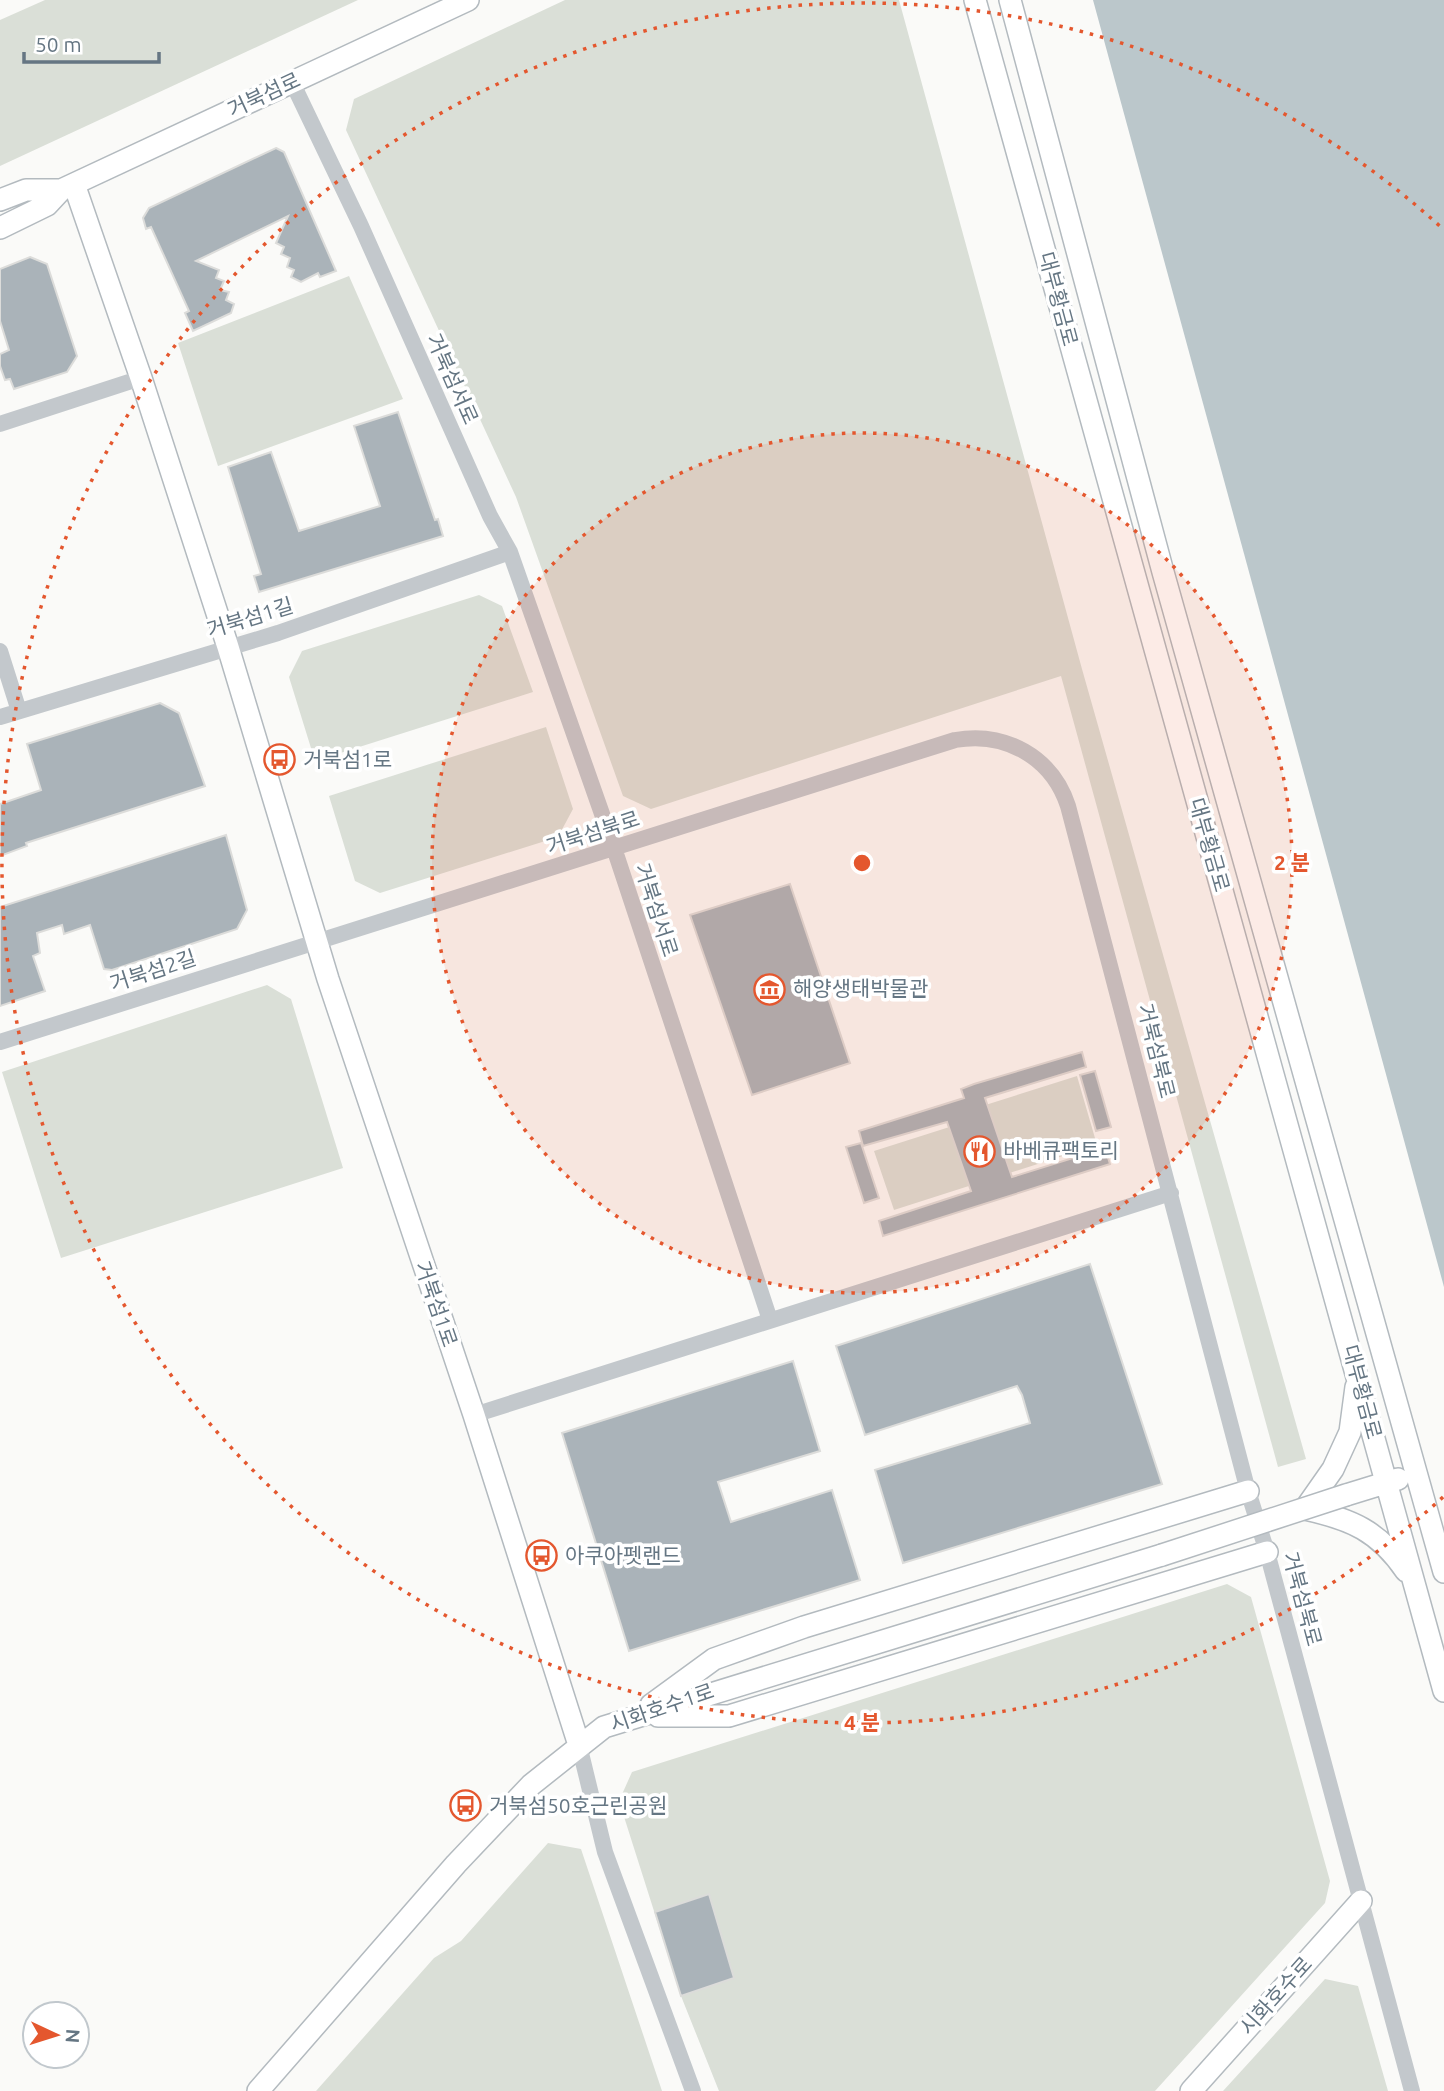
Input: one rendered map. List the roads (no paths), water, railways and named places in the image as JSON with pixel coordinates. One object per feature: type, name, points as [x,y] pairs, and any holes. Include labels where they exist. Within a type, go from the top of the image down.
[{"type":"main road","name":"거북섬로","points":[[0,228],[47,205],[67,187],[467,0]]},
{"type":"main road","name":"대부황금로","points":[[975,0],[1444,1691]]},
{"type":"main road","name":"대부황금로","points":[[1010,0],[1167,586],[1444,1572]]},
{"type":"main road","name":"거북섬로","points":[[0,200],[26,190],[67,187]]},
{"type":"main road","name":"거북섬1로","points":[[67,187],[141,378],[228,647],[328,979],[474,1415],[579,1745]]},
{"type":"main road","points":[[1358,1374],[1350,1433],[1338,1458],[1305,1509],[1340,1517],[1372,1532],[1400,1562],[1413,1581]]},
{"type":"main road","points":[[1386,1483],[1417,1474]]},
{"type":"main road","name":"시화호수1로","points":[[258,2091],[456,1864],[531,1785],[604,1727],[1386,1483]]},
{"type":"main road","points":[[635,1716],[714,1659],[817,1623],[1248,1491]]},
{"type":"main road","points":[[635,1716],[729,1716],[1268,1552]]},
{"type":"main road","name":"시화호수로","points":[[1191,2091],[1361,1901]]},
{"type":"street","name":"거북섬서로","points":[[292,82],[367,239],[490,516],[510,552],[614,848],[769,1320]]},
{"type":"street","points":[[0,424],[141,378]]},
{"type":"street","name":"거북섬1길","points":[[0,717],[228,647],[510,552]]},
{"type":"street","points":[[0,651],[19,711]]},
{"type":"street","name":"거북섬북로","points":[[318,940],[955,740],[976,736],[1002,740],[1027,752],[1053,775],[1066,797],[1248,1491],[1268,1552],[1412,2091]]},
{"type":"street","name":"거북섬2길","points":[[0,1042],[318,940]]},
{"type":"street","points":[[474,1415],[1171,1193]]},
{"type":"street","points":[[579,1745],[605,1852],[693,2091]]},
{"type":"place","name":"거북섬1로","points":[[280,760]]},
{"type":"place","name":"해양생태박물관","points":[[770,989]]},
{"type":"place","name":"바베큐팩토리","points":[[980,1151]]},
{"type":"place","name":"아쿠아펫랜드","points":[[542,1556]]},
{"type":"place","name":"거북섬50호근린공원","points":[[466,1806]]}]
